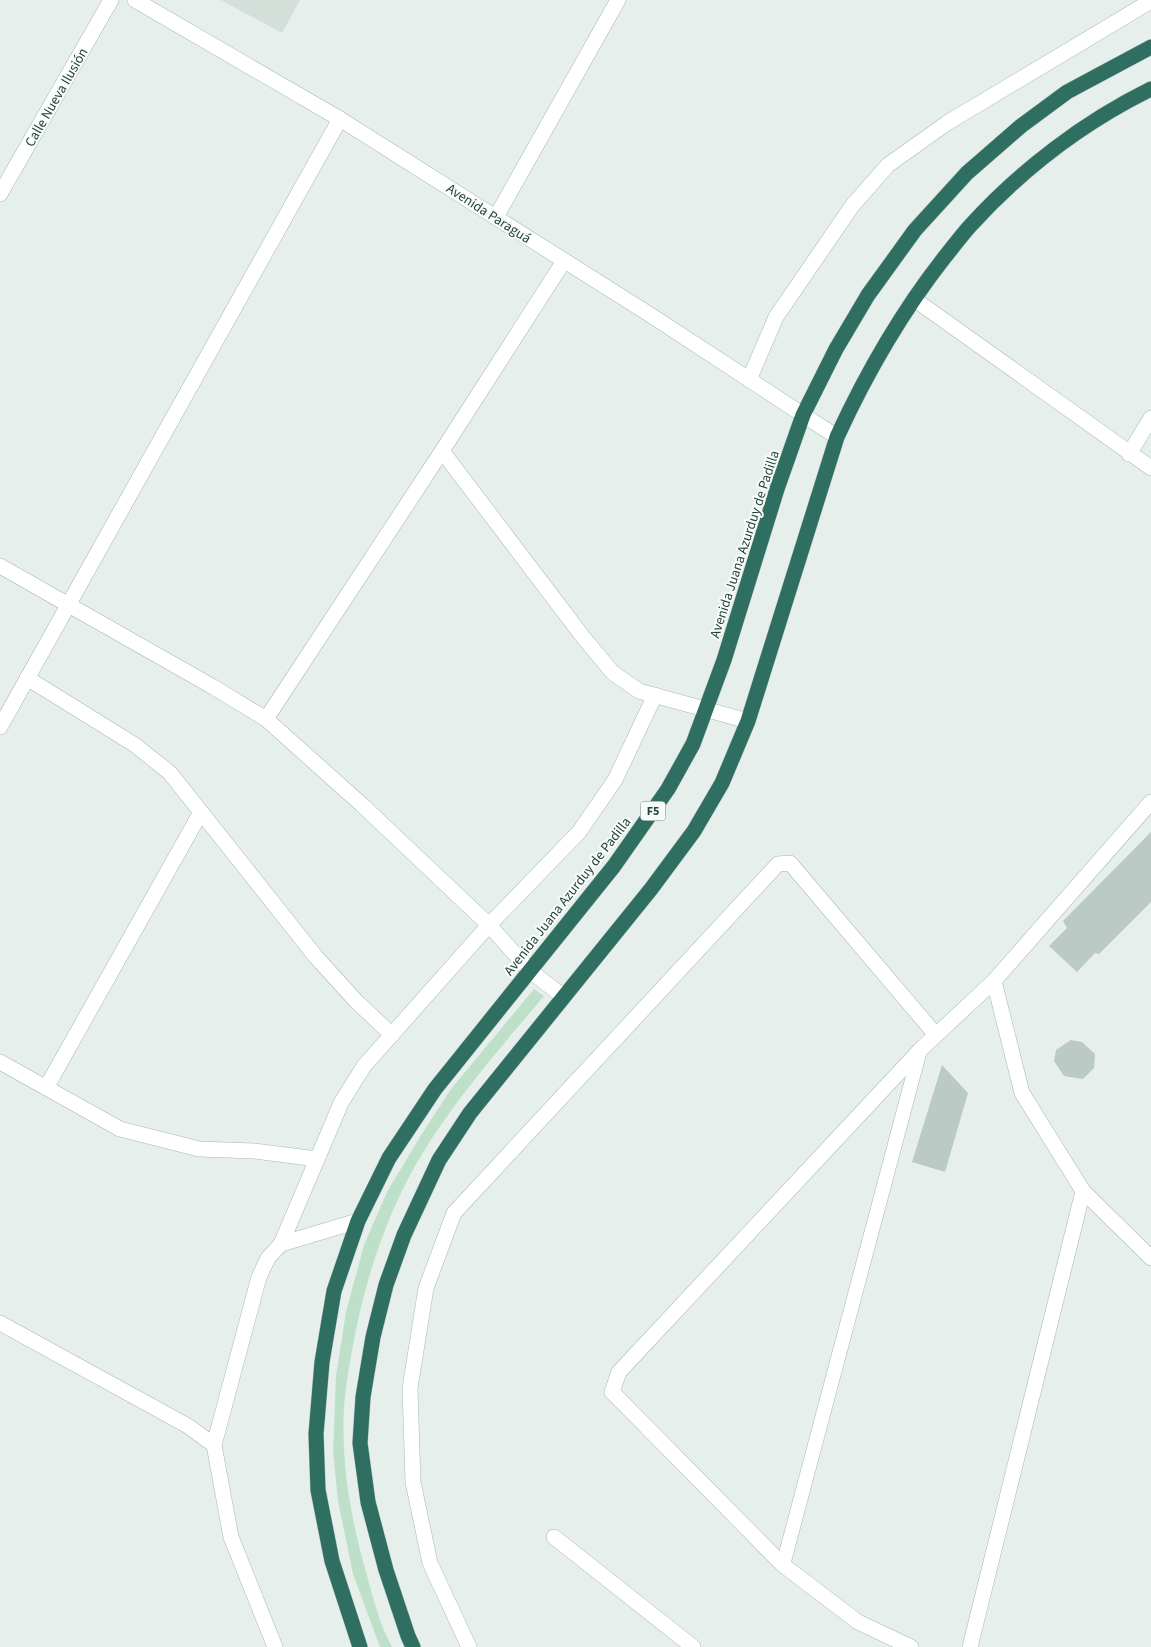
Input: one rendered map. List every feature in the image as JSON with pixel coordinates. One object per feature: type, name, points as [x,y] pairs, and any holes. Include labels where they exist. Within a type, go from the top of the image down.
[{"type":"highway","name":"Avenida Juana Azurduy de Padilla","points":[[360,1647],[331,1552],[318,1490],[316,1434],[322,1362],[334,1291],[358,1221],[389,1158],[434,1089],[614,866],[668,789],[693,744],[707,710],[803,415],[836,349],[868,295],[915,230],[967,173],[1021,126],[1067,92],[1151,47]]},
{"type":"highway","points":[[414,1647],[408,1636],[386,1570],[368,1502],[360,1443],[363,1397],[373,1337],[386,1285],[404,1236],[439,1160],[470,1113],[651,890],[694,831],[722,782],[748,721],[837,437],[878,355],[914,299],[969,226],[1028,169],[1129,100],[1151,89]]},
{"type":"street","name":"Calle Nueva Ilusión","points":[[0,194],[111,0]]},
{"type":"street","name":"Avenida Paraguá","points":[[135,0],[340,119],[496,217],[837,437]]},
{"type":"street","points":[[496,217],[618,0]]},
{"type":"street","points":[[749,380],[776,317],[852,206],[888,165],[947,123],[1151,1]]},
{"type":"street","points":[[0,727],[340,119]]},
{"type":"street","points":[[266,719],[564,261]]},
{"type":"street","points":[[914,299],[1128,454],[1151,468]]},
{"type":"street","points":[[1128,454],[1151,418]]},
{"type":"street","points":[[442,451],[582,637],[614,673],[639,690],[748,721]]},
{"type":"street","points":[[0,566],[216,688],[266,719],[362,804],[489,925],[530,971],[564,996]]},
{"type":"street","points":[[27,678],[135,745],[170,773],[316,957],[356,1001],[392,1035]]},
{"type":"street","points":[[275,1647],[231,1537],[214,1445],[259,1277],[268,1258],[281,1244],[341,1103],[364,1066],[489,925],[579,832],[616,780],[655,695]]},
{"type":"street","points":[[911,1647],[858,1622],[783,1565],[612,1392],[619,1372],[920,1050],[994,981],[1151,802]]},
{"type":"street","points":[[46,1088],[201,812]]},
{"type":"street","points":[[469,1647],[430,1563],[413,1482],[410,1388],[426,1288],[454,1213],[778,864],[790,863],[936,1035]]},
{"type":"street","points":[[994,981],[1022,1093],[1083,1191],[1151,1258]]},
{"type":"street","points":[[0,1062],[120,1129],[199,1150],[254,1151],[317,1159]]},
{"type":"street","points":[[970,1647],[1083,1191]]},
{"type":"street","points":[[281,1244],[358,1221]]},
{"type":"street","points":[[0,1322],[188,1426],[214,1445]]},
{"type":"street","points":[[554,1537],[693,1647]]},
{"type":"lane","points":[[783,1565],[920,1050]]},
{"type":"shaded area","points":[[221,0],[300,0],[282,33]]},
{"type":"green space","points":[[534,989],[544,996],[450,1112],[409,1177],[386,1226],[362,1303],[346,1389],[343,1429],[344,1450],[348,1491],[361,1552],[383,1629],[392,1647],[380,1647],[353,1574],[338,1501],[333,1451],[336,1376],[346,1312],[364,1245],[387,1192],[451,1089]]},
{"type":"building","points":[[1151,832],[1151,902],[1099,954],[1095,953],[1077,972],[1049,946],[1067,928],[1063,921]]},
{"type":"building","points":[[1071,1040],[1082,1042],[1095,1054],[1094,1068],[1083,1079],[1064,1076],[1054,1061],[1056,1050]]},
{"type":"building","points":[[942,1065],[968,1093],[945,1172],[912,1162]]}]
